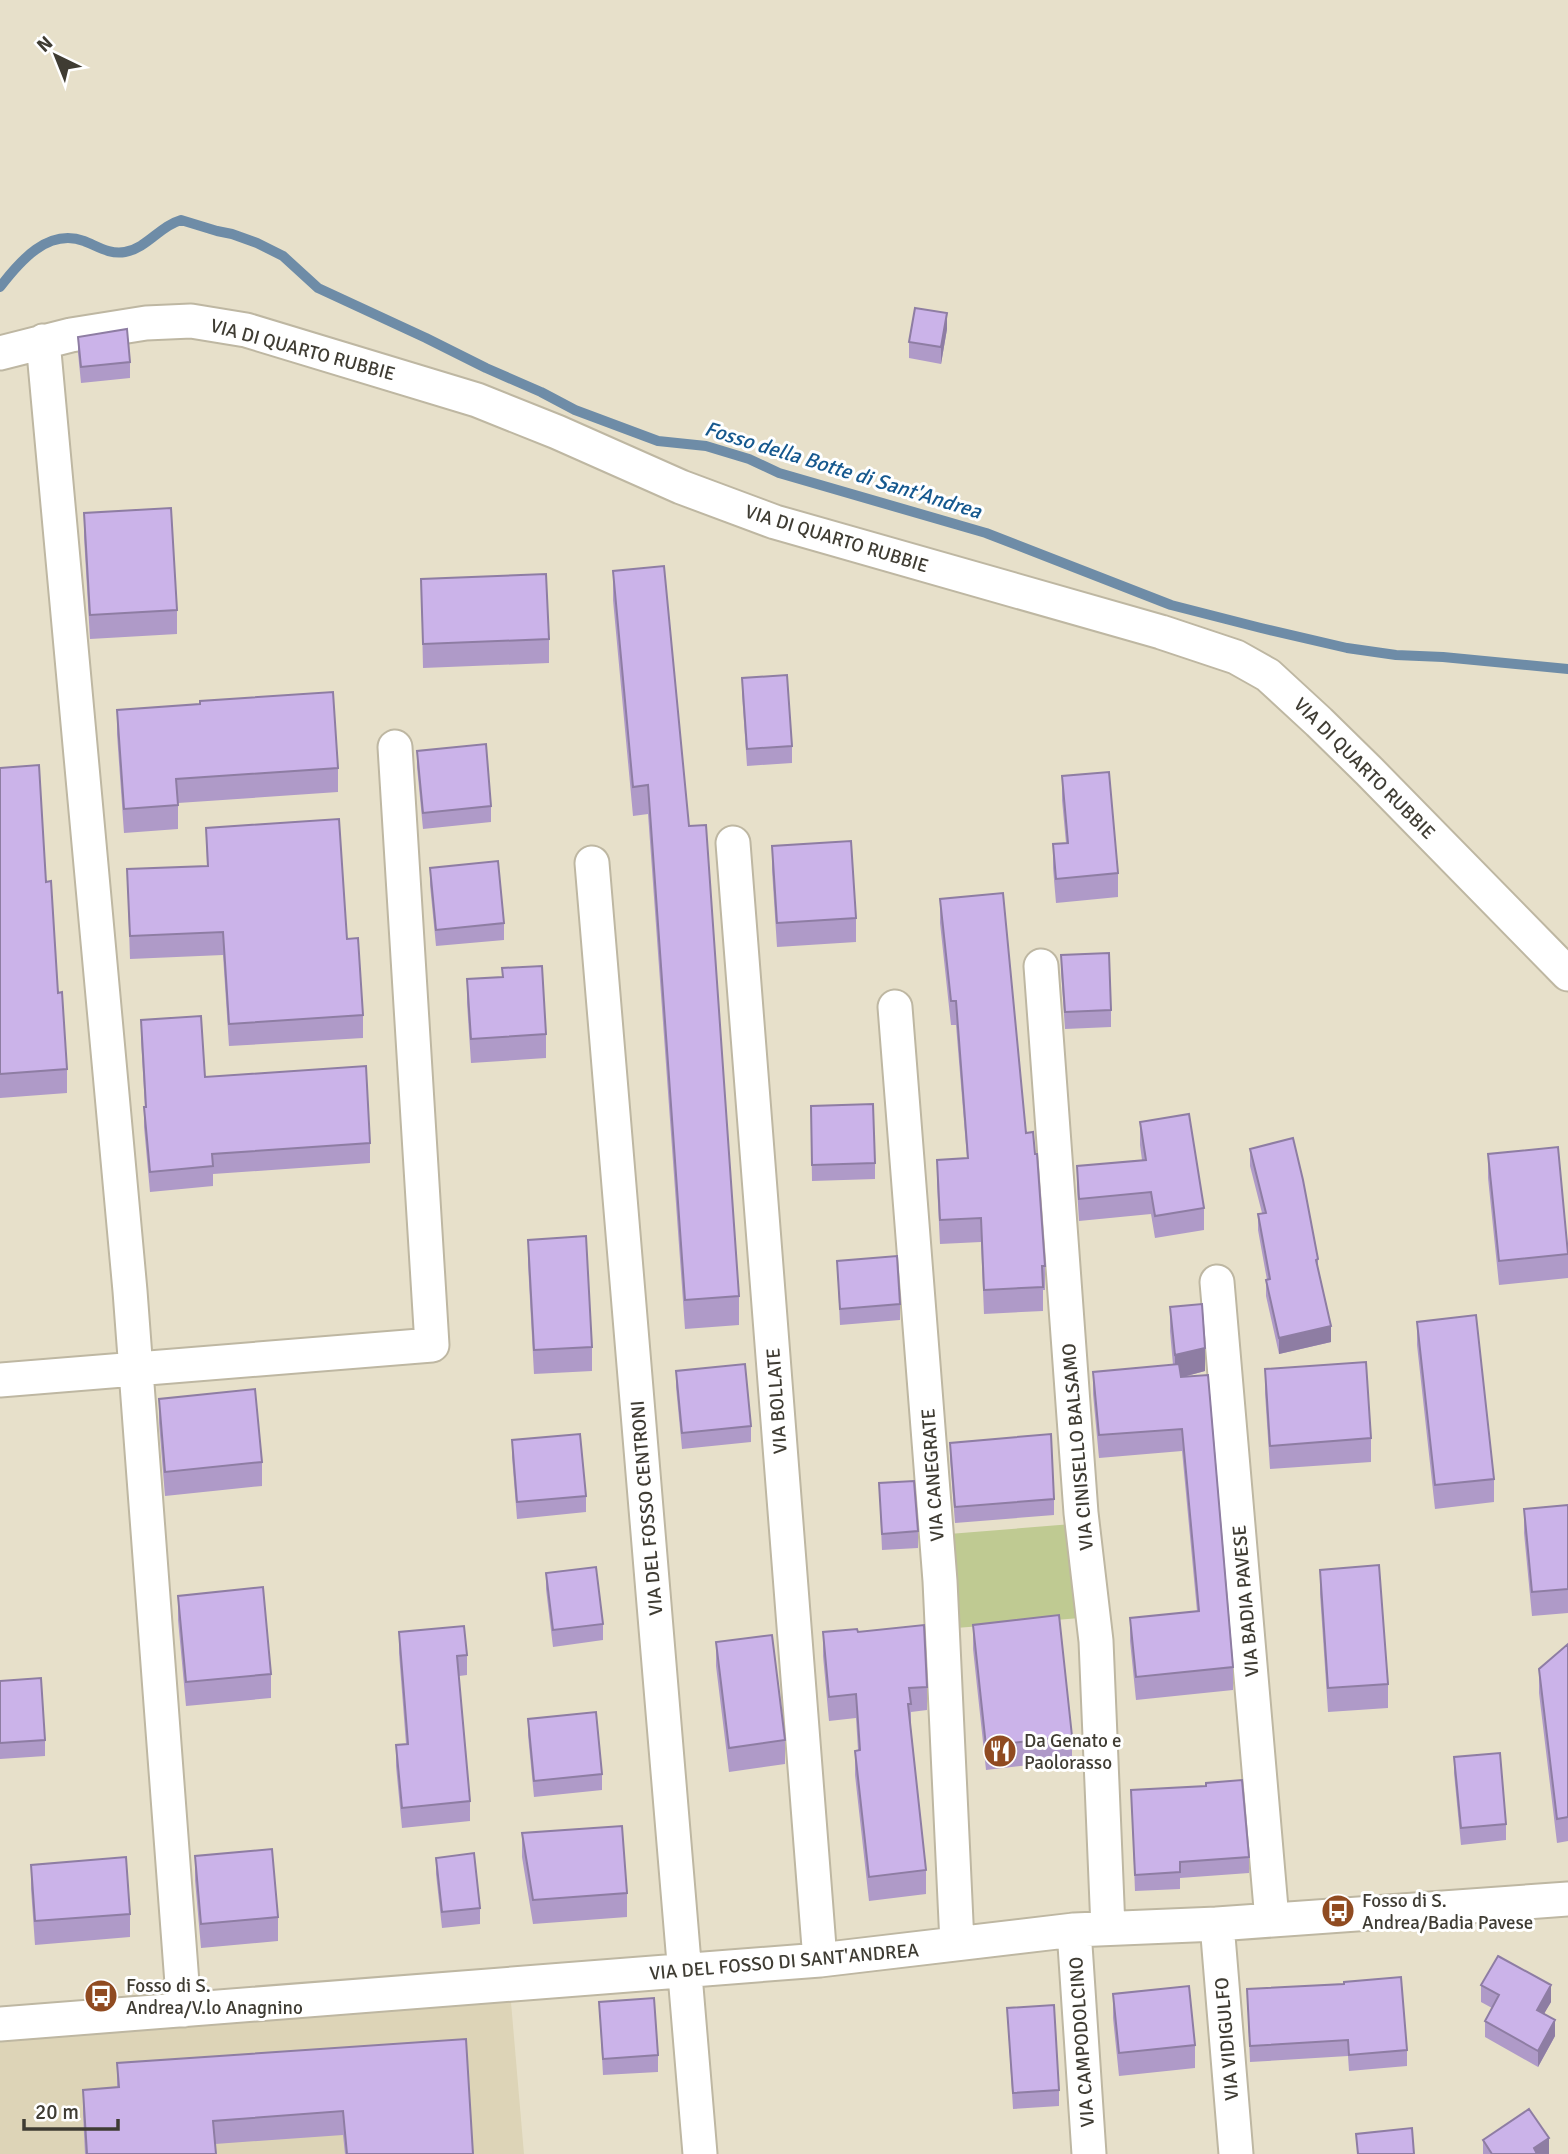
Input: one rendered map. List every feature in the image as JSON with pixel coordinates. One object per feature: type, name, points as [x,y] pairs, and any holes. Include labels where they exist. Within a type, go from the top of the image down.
[{"type":"street","name":"VIA DI QUARTO RUBBIE","points":[[0,353],[71,335],[159,322],[191,321],[246,330],[448,389],[558,432],[671,483],[775,522],[1161,632],[1236,657],[1268,675],[1319,722],[1568,974]]},
{"type":"street","points":[[43,341],[136,1370],[184,2010]]},
{"type":"street","points":[[0,1380],[432,1345],[395,747]]},
{"type":"street","name":"VIA BOLLATE","points":[[733,843],[820,1960]]},
{"type":"street","name":"VIA DEL FOSSO CENTRONI","points":[[592,863],[699,2154]]},
{"type":"street","name":"VIA CINISELLO BALSAMO","points":[[1041,966],[1081,1513],[1096,1642],[1108,1928]]},
{"type":"street","name":"VIA CANEGRATE","points":[[895,1007],[940,1581],[957,1943]]},
{"type":"street","name":"VIA BADIA PAVESE","points":[[1217,1282],[1272,1920]]},
{"type":"street","name":"VIA DEL FOSSO DI SANT'ANDREA","points":[[0,2024],[820,1960],[1074,1930],[1217,1924],[1568,1899]]},
{"type":"street","name":"VIA VIDIGULFO","points":[[1217,1924],[1236,2154]]},
{"type":"street","name":"VIA CAMPODOLCINO","points":[[1074,1930],[1089,2154]]},
{"type":"shaded area","points":[[511,2002],[524,2154],[0,2154],[0,2040]]},
{"type":"green space","points":[[1072,1524],[1080,1618],[956,1628],[949,1534]]},
{"type":"building","points":[[915,308],[947,313],[941,347],[909,342]]},
{"type":"building","points":[[127,329],[130,362],[81,367],[78,337]]},
{"type":"building","points":[[171,508],[177,610],[90,615],[84,513]]},
{"type":"building","points":[[664,566],[689,826],[706,825],[739,1296],[685,1300],[648,785],[633,787],[613,571]]},
{"type":"building","points":[[546,574],[549,639],[423,644],[421,579]]},
{"type":"building","points":[[787,675],[792,746],[747,749],[742,678]]},
{"type":"building","points":[[333,692],[338,768],[176,779],[178,805],[124,809],[117,710]]},
{"type":"building","points":[[486,744],[491,806],[423,813],[417,751]]},
{"type":"building","points":[[39,765],[46,882],[51,881],[58,993],[62,992],[67,1069],[0,1074],[0,768]]},
{"type":"building","points":[[1109,772],[1118,873],[1056,879],[1053,844],[1068,843],[1062,776]]},
{"type":"building","points":[[339,819],[347,939],[358,938],[363,1015],[229,1024],[223,932],[130,936],[127,869],[208,866],[206,828]]},
{"type":"building","points":[[851,841],[856,918],[777,923],[772,846]]},
{"type":"building","points":[[498,861],[504,923],[436,930],[430,868]]},
{"type":"building","points":[[1003,893],[1026,1133],[1033,1132],[1037,1154],[1045,1266],[1042,1266],[1043,1287],[984,1290],[981,1218],[940,1220],[937,1160],[968,1158],[956,1001],[951,1001],[940,899]]},
{"type":"building","points":[[1109,953],[1111,1010],[1065,1012],[1061,955]]},
{"type":"building","points":[[542,966],[546,1034],[471,1039],[467,979],[503,977],[502,968]]},
{"type":"building","points":[[201,1016],[205,1077],[366,1066],[370,1143],[212,1154],[213,1166],[150,1172],[144,1107],[141,1020]]},
{"type":"building","points":[[873,1104],[875,1163],[812,1165],[811,1106]]},
{"type":"building","points":[[1189,1114],[1204,1208],[1155,1216],[1151,1192],[1079,1199],[1077,1166],[1146,1160],[1140,1122]]},
{"type":"building","points":[[1293,1138],[1331,1326],[1279,1338],[1266,1280],[1270,1279],[1258,1214],[1266,1213],[1250,1149]]},
{"type":"building","points":[[1558,1147],[1568,1254],[1499,1261],[1488,1154]]},
{"type":"building","points":[[586,1236],[592,1347],[534,1350],[528,1240]]},
{"type":"building","points":[[897,1256],[900,1304],[840,1309],[837,1261]]},
{"type":"building","points":[[1202,1304],[1205,1348],[1175,1355],[1170,1307]]},
{"type":"building","points":[[1476,1315],[1494,1479],[1435,1485],[1417,1322]]},
{"type":"building","points":[[1366,1362],[1371,1438],[1270,1446],[1265,1369]]},
{"type":"building","points":[[745,1364],[751,1426],[682,1433],[676,1371]]},
{"type":"building","points":[[1179,1364],[1181,1377],[1208,1375],[1233,1667],[1136,1677],[1130,1618],[1199,1611],[1182,1429],[1099,1435],[1093,1372]]},
{"type":"building","points":[[255,1389],[262,1462],[165,1472],[159,1399]]},
{"type":"building","points":[[580,1434],[586,1496],[517,1502],[512,1440]]},
{"type":"building","points":[[1051,1434],[1054,1499],[955,1507],[950,1443]]},
{"type":"building","points":[[914,1481],[918,1531],[882,1534],[879,1483]]},
{"type":"building","points":[[1568,1505],[1568,1589],[1532,1592],[1524,1509]]},
{"type":"building","points":[[1379,1565],[1388,1684],[1328,1688],[1320,1570]]},
{"type":"building","points":[[596,1567],[603,1624],[553,1630],[546,1573]]},
{"type":"building","points":[[263,1587],[271,1674],[186,1682],[178,1596]]},
{"type":"building","points":[[1059,1615],[1072,1736],[986,1746],[973,1625]]},
{"type":"building","points":[[924,1625],[927,1687],[909,1688],[911,1704],[908,1704],[926,1870],[869,1877],[855,1751],[860,1750],[856,1694],[829,1697],[823,1632],[857,1629],[858,1632]]},
{"type":"building","points":[[464,1626],[467,1655],[457,1656],[470,1801],[402,1808],[396,1745],[408,1744],[399,1632]]},
{"type":"building","points":[[772,1635],[785,1740],[729,1748],[716,1642]]},
{"type":"building","points":[[1568,1644],[1568,1817],[1557,1819],[1539,1669]]},
{"type":"building","points":[[41,1678],[45,1740],[0,1743],[0,1681]]},
{"type":"building","points":[[596,1712],[602,1774],[534,1781],[528,1719]]},
{"type":"building","points":[[1500,1753],[1506,1824],[1461,1828],[1454,1757]]},
{"type":"building","points":[[1242,1780],[1249,1857],[1180,1862],[1180,1872],[1135,1875],[1131,1790],[1206,1786],[1206,1783]]},
{"type":"building","points":[[622,1826],[627,1893],[533,1900],[522,1833]]},
{"type":"building","points":[[272,1849],[278,1917],[201,1924],[195,1856]]},
{"type":"building","points":[[474,1853],[480,1908],[442,1912],[436,1858]]},
{"type":"building","points":[[126,1857],[130,1914],[35,1921],[31,1865]]},
{"type":"building","points":[[1498,1956],[1551,1985],[1537,2010],[1555,2020],[1538,2051],[1485,2021],[1499,1995],[1481,1985]]},
{"type":"building","points":[[1401,1977],[1407,2050],[1349,2055],[1348,2040],[1250,2046],[1247,1989],[1344,1984]]},
{"type":"building","points":[[1189,1986],[1195,2045],[1119,2053],[1113,1994]]},
{"type":"building","points":[[654,1998],[658,2055],[603,2059],[599,2002]]},
{"type":"building","points":[[1054,2005],[1059,2090],[1013,2093],[1007,2008]]},
{"type":"building","points":[[466,2039],[473,2154],[347,2154],[343,2111],[213,2121],[216,2154],[87,2154],[83,2090],[119,2087],[117,2063]]},
{"type":"building","points":[[1529,2109],[1549,2138],[1534,2148],[1537,2154],[1492,2154],[1483,2140]]},
{"type":"building","points":[[1412,2128],[1414,2154],[1358,2154],[1356,2134]]},
{"type":"waterway","name":"Fosso della Botte di Sant'Andrea","points":[[0,287],[16,267],[47,243],[71,238],[109,251],[125,252],[133,250],[181,220],[257,243],[283,256],[318,288],[575,410],[658,441],[706,446],[749,459],[779,473],[986,533],[1171,605],[1261,628],[1347,648],[1396,655],[1568,669]]},
{"type":"place","name":"Da Genato e Paolorasso","points":[[1000,1751]]},
{"type":"place","name":"Fosso di S. Andrea/Badia Pavese","points":[[1338,1911]]},
{"type":"place","name":"Fosso di S. Andrea/V.lo Anagnino","points":[[101,1996]]}]
